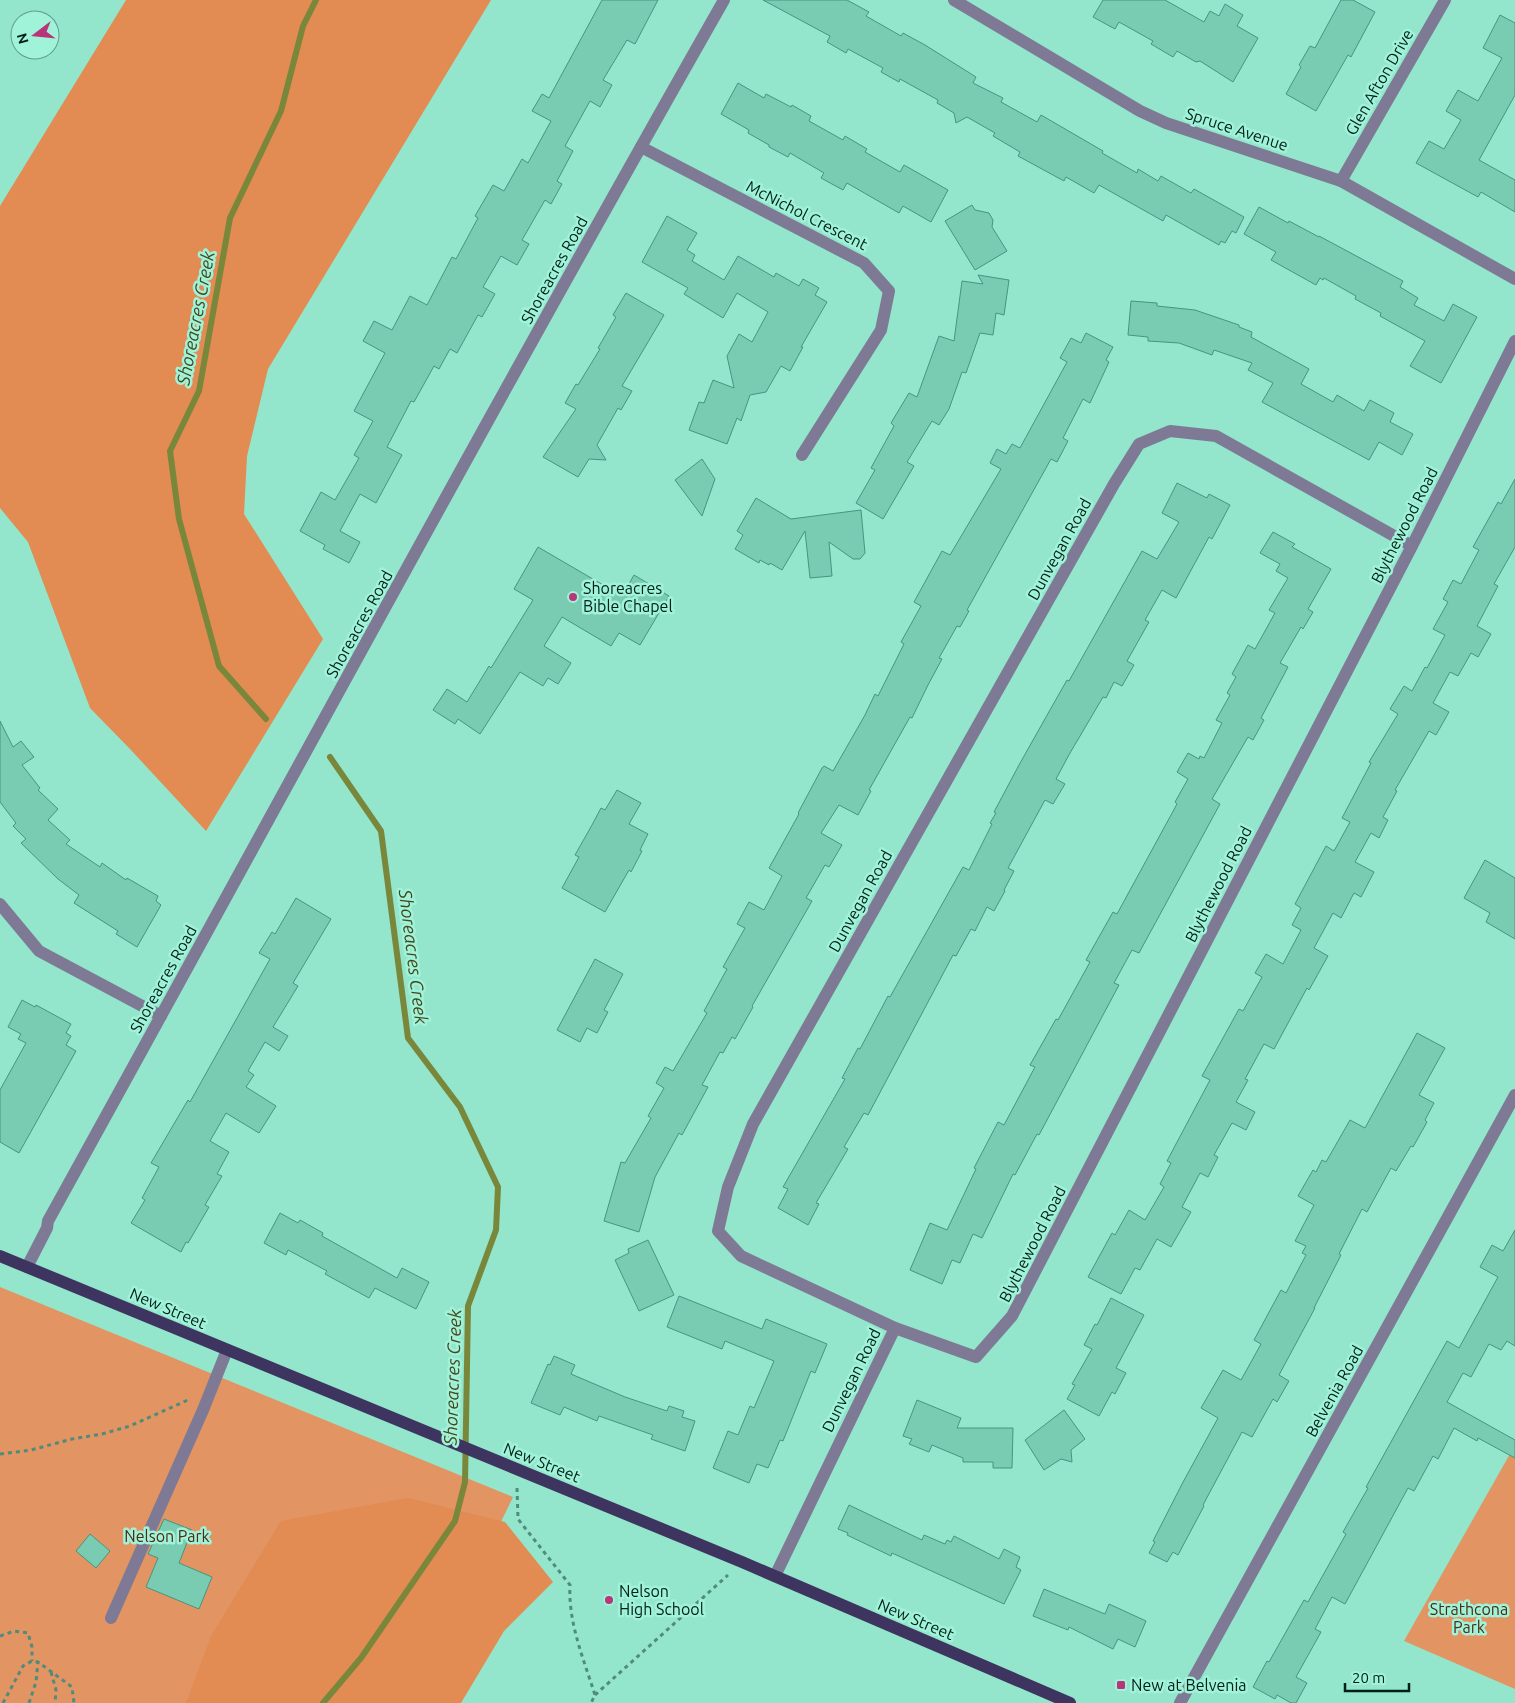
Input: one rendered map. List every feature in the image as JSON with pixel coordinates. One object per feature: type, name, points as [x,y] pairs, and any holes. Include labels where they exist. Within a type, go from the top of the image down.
[{"type":"main road","name":"New Street","points":[[0,1256],[742,1562],[1070,1703]]},
{"type":"street","name":"Shoreacres Road","points":[[27,1267],[47,1228],[48,1221],[724,0]]},
{"type":"street","name":"Spruce Avenue","points":[[954,0],[1140,111],[1166,123],[1341,181],[1515,279]]},
{"type":"street","name":"Glen Afton Drive","points":[[1341,181],[1445,0]]},
{"type":"street","name":"McNichol Crescent","points":[[641,148],[864,263],[888,291],[881,330],[802,455]]},
{"type":"street","name":"Blythewood Road","points":[[895,1328],[976,1358],[1012,1316],[1412,546],[1515,341]]},
{"type":"street","name":"Dunvegan Road","points":[[775,1576],[895,1328],[741,1256],[718,1231],[728,1187],[753,1124],[1114,484],[1140,444],[1170,431],[1216,436],[1412,546]]},
{"type":"street","points":[[0,904],[39,951],[161,1016]]},
{"type":"street","name":"Belvenia Road","points":[[1180,1703],[1515,1095]]},
{"type":"street","points":[[111,1618],[204,1410],[227,1350]]},
{"type":"path","points":[[0,1454],[32,1450],[130,1426],[191,1398],[194,1392]]},
{"type":"path","points":[[516,1470],[518,1519],[570,1585],[569,1603],[577,1638],[595,1695]]},
{"type":"path","points":[[591,1703],[595,1695],[742,1562]]},
{"type":"path","points":[[0,1636],[14,1631],[28,1633],[32,1647],[32,1661]]},
{"type":"path","points":[[3,1703],[23,1666],[32,1661],[38,1662],[72,1687],[74,1703]]},
{"type":"path","points":[[29,1703],[36,1682],[38,1662]]},
{"type":"path","points":[[51,1671],[56,1690],[55,1703]]},
{"type":"green space","name":"Nelson Park","points":[[0,1287],[513,1497],[413,1703],[0,1703]]},
{"type":"green space","name":"Strathcona Park","points":[[1515,1445],[1515,1689],[1404,1641]]},
{"type":"shaded area","points":[[126,0],[491,0],[268,369],[247,456],[244,514],[323,639],[206,831],[90,708],[28,542],[0,508],[0,206]]},
{"type":"shaded area","points":[[408,1498],[505,1522],[553,1582],[504,1631],[461,1703],[186,1703],[211,1636],[281,1521]]},
{"type":"building","points":[[602,0],[658,0],[635,44],[627,40],[603,80],[612,85],[600,107],[590,101],[565,146],[573,151],[557,181],[562,184],[551,204],[545,200],[522,240],[529,244],[517,265],[501,256],[483,287],[495,294],[482,317],[478,315],[457,353],[450,349],[439,369],[434,366],[414,402],[411,401],[387,447],[402,455],[376,503],[360,494],[340,531],[360,542],[349,563],[323,549],[325,545],[300,531],[321,492],[335,500],[359,458],[354,455],[373,421],[354,411],[385,353],[363,341],[374,321],[392,330],[410,296],[427,305],[452,257],[456,259],[478,218],[475,216],[493,185],[504,191],[522,159],[528,163],[551,121],[532,111],[542,94],[549,98]]},
{"type":"building","points":[[763,0],[847,0],[869,12],[866,16],[901,36],[903,33],[925,45],[976,77],[973,83],[1003,98],[1001,102],[1037,122],[1041,115],[1137,173],[1138,169],[1158,181],[1161,176],[1191,193],[1194,189],[1244,217],[1236,233],[1232,231],[1225,243],[1221,241],[1219,245],[1166,215],[1163,221],[1099,185],[1094,193],[1066,177],[1064,181],[1018,156],[1020,152],[993,136],[995,133],[967,117],[956,123],[954,113],[937,103],[938,100],[900,79],[899,82],[881,72],[883,68],[848,49],[846,53],[827,42],[830,36]]},
{"type":"building","points":[[1103,0],[1165,0],[1204,22],[1210,11],[1219,16],[1225,4],[1243,15],[1237,26],[1258,38],[1233,82],[1200,61],[1196,62],[1177,51],[1173,57],[1151,44],[1153,41],[1119,22],[1115,29],[1093,17]]},
{"type":"building","points":[[1341,0],[1353,0],[1375,12],[1351,57],[1348,55],[1316,111],[1286,94],[1310,46],[1315,48]]},
{"type":"building","points":[[1500,15],[1515,23],[1515,95],[1479,160],[1515,180],[1515,212],[1481,192],[1478,197],[1416,163],[1429,141],[1444,149],[1461,120],[1446,111],[1458,90],[1478,101],[1502,58],[1483,48]]},
{"type":"building","points":[[738,83],[764,98],[766,94],[791,107],[792,105],[811,116],[809,121],[843,140],[845,136],[867,149],[865,152],[900,172],[904,165],[948,190],[931,222],[903,206],[899,213],[847,183],[843,190],[821,178],[824,173],[790,153],[788,157],[769,147],[769,145],[748,133],[749,130],[721,114]]},
{"type":"building","points":[[972,205],[975,210],[989,213],[993,220],[992,227],[1007,251],[975,270],[945,221]]},
{"type":"building","points":[[1259,207],[1288,223],[1289,221],[1319,236],[1403,281],[1400,287],[1418,298],[1414,305],[1444,321],[1453,304],[1477,317],[1441,383],[1410,366],[1425,341],[1380,316],[1381,313],[1355,299],[1356,296],[1324,278],[1323,280],[1320,278],[1316,285],[1271,260],[1276,252],[1244,234]]},
{"type":"building","points":[[667,216],[697,233],[687,250],[695,255],[692,261],[724,280],[738,256],[774,277],[776,273],[799,286],[803,279],[819,288],[815,295],[827,302],[801,347],[803,347],[790,371],[781,366],[766,392],[750,395],[741,421],[737,418],[727,444],[689,430],[699,402],[704,403],[713,380],[734,388],[727,356],[739,334],[752,342],[768,312],[737,293],[723,318],[684,294],[688,288],[642,262]]},
{"type":"building","points":[[978,275],[1009,280],[1004,315],[996,313],[993,335],[980,333],[966,373],[962,372],[949,409],[939,425],[932,421],[907,462],[914,466],[883,519],[856,503],[875,470],[871,468],[894,426],[891,423],[909,393],[917,397],[939,336],[954,341],[962,281],[983,284]]},
{"type":"building","points":[[626,293],[664,315],[622,386],[632,391],[621,410],[618,408],[597,445],[606,460],[589,459],[578,477],[543,457],[576,409],[565,403],[600,349],[598,348],[616,317],[613,315]]},
{"type":"building","points":[[1131,301],[1157,303],[1157,306],[1195,310],[1239,325],[1239,327],[1252,332],[1251,337],[1309,369],[1301,384],[1333,402],[1337,395],[1364,411],[1370,400],[1394,413],[1390,422],[1413,434],[1402,455],[1379,442],[1369,460],[1262,402],[1273,383],[1248,370],[1252,363],[1214,350],[1212,355],[1179,343],[1148,341],[1148,337],[1128,335]]},
{"type":"building","points":[[1086,333],[1113,347],[1106,360],[1109,362],[1090,403],[1083,399],[1063,438],[1068,441],[1057,462],[1051,459],[967,610],[969,611],[960,627],[957,626],[939,658],[942,659],[912,718],[910,717],[869,790],[871,791],[858,815],[839,805],[821,833],[842,845],[829,867],[825,865],[806,898],[812,901],[735,1039],[732,1037],[723,1053],[720,1052],[702,1085],[708,1087],[682,1135],[679,1133],[655,1177],[639,1232],[604,1221],[621,1162],[625,1163],[651,1118],[648,1116],[664,1088],[656,1083],[665,1067],[673,1071],[707,1013],[704,1011],[727,969],[723,967],[745,928],[737,924],[749,902],[764,910],[782,876],[769,868],[822,768],[824,766],[833,771],[875,694],[878,696],[904,644],[901,642],[921,606],[914,602],[942,551],[950,555],[1001,469],[990,463],[997,449],[1006,454],[1012,444],[1020,448],[1067,362],[1060,358],[1071,338],[1081,343]]},
{"type":"building","points":[[702,459],[715,479],[702,516],[675,480]]},
{"type":"building","points":[[1515,479],[1515,547],[1494,584],[1498,586],[1477,626],[1491,634],[1478,657],[1471,653],[1458,676],[1450,672],[1433,703],[1449,712],[1436,735],[1429,731],[1395,790],[1397,791],[1383,817],[1388,820],[1379,838],[1371,833],[1355,862],[1374,872],[1361,897],[1354,893],[1341,918],[1333,913],[1314,948],[1328,956],[1309,990],[1307,988],[1274,1049],[1264,1044],[1245,1079],[1248,1080],[1236,1102],[1255,1112],[1246,1130],[1232,1123],[1214,1155],[1218,1157],[1208,1177],[1200,1173],[1182,1207],[1191,1212],[1171,1247],[1157,1239],[1140,1270],[1135,1268],[1121,1294],[1088,1277],[1112,1233],[1115,1235],[1129,1210],[1145,1220],[1164,1187],[1160,1184],[1171,1163],[1167,1161],[1210,1080],[1202,1076],[1239,1009],[1243,1011],[1262,977],[1255,973],[1266,954],[1283,964],[1301,930],[1292,925],[1301,908],[1295,904],[1326,846],[1334,851],[1350,822],[1342,818],[1371,763],[1369,762],[1398,714],[1390,709],[1404,686],[1412,691],[1445,635],[1433,629],[1448,602],[1443,599],[1453,580],[1461,584],[1479,550],[1473,547],[1498,502],[1501,504]]},
{"type":"building","points":[[1177,483],[1207,498],[1209,494],[1230,505],[1212,539],[1209,537],[1176,598],[1162,590],[1145,620],[1149,622],[1127,661],[1134,665],[1122,686],[1114,682],[1106,698],[1103,697],[1070,753],[1056,779],[1065,784],[1053,804],[1045,800],[1008,868],[1014,871],[994,911],[987,907],[975,931],[971,929],[956,956],[953,955],[868,1115],[864,1113],[844,1147],[848,1149],[816,1203],[819,1204],[808,1225],[778,1208],[788,1189],[783,1187],[845,1079],[842,1078],[858,1048],[860,1049],[888,996],[890,997],[963,867],[969,870],[992,824],[990,823],[996,813],[994,812],[1019,765],[1142,551],[1157,559],[1179,522],[1162,513]]},
{"type":"building","points":[[756,498],[791,519],[861,510],[865,553],[860,559],[853,559],[829,542],[832,576],[810,578],[805,531],[782,570],[770,563],[769,565],[760,560],[759,563],[735,549],[743,535],[737,531]]},
{"type":"building","points":[[1273,532],[1295,544],[1292,547],[1331,569],[1308,609],[1313,612],[1303,629],[1301,627],[1280,663],[1288,667],[1261,718],[1264,720],[1253,740],[1248,737],[1212,799],[1220,804],[1139,953],[1132,950],[1114,983],[1119,985],[1039,1135],[1037,1134],[1015,1175],[1013,1174],[982,1238],[973,1234],[960,1263],[952,1260],[942,1284],[910,1270],[930,1223],[947,1230],[976,1169],[974,1168],[998,1122],[1004,1125],[1035,1067],[1030,1065],[1056,1019],[1058,1020],[1090,962],[1086,960],[1113,912],[1117,914],[1177,804],[1175,802],[1188,779],[1177,772],[1188,753],[1199,759],[1200,756],[1204,758],[1222,723],[1216,720],[1230,695],[1227,693],[1236,677],[1232,674],[1248,645],[1255,649],[1275,613],[1269,610],[1288,578],[1276,571],[1280,564],[1260,553]]},
{"type":"building","points":[[538,547],[622,596],[634,575],[669,596],[640,645],[619,633],[611,646],[562,617],[544,646],[571,663],[558,684],[548,678],[543,686],[520,672],[480,734],[458,719],[455,724],[433,710],[447,689],[467,702],[489,666],[491,668],[533,600],[514,589]]},
{"type":"building","points":[[0,721],[13,747],[21,741],[34,757],[22,765],[40,788],[38,790],[58,809],[48,820],[70,840],[66,844],[100,867],[102,863],[126,880],[127,878],[158,896],[156,901],[161,905],[137,947],[116,934],[118,931],[74,903],[79,895],[58,879],[21,843],[26,839],[13,826],[16,823],[0,802]]},
{"type":"building","points":[[617,790],[641,803],[629,824],[648,834],[631,872],[629,870],[605,912],[562,888],[579,857],[575,855],[601,808],[605,810]]},
{"type":"building","points":[[1485,860],[1515,878],[1515,939],[1486,922],[1490,913],[1464,898]]},
{"type":"building","points":[[296,898],[331,919],[293,983],[298,986],[273,1027],[288,1036],[279,1051],[265,1042],[248,1071],[254,1075],[246,1087],[276,1106],[259,1133],[226,1113],[210,1141],[229,1152],[217,1174],[222,1176],[205,1205],[209,1207],[181,1252],[131,1223],[145,1200],[142,1198],[159,1167],[151,1163],[188,1100],[190,1102],[270,959],[259,953],[272,932],[275,934]]},
{"type":"building","points":[[595,959],[623,974],[604,1010],[608,1012],[597,1033],[587,1028],[580,1042],[557,1030]]},
{"type":"building","points":[[22,1000],[35,1007],[36,1005],[71,1024],[66,1033],[71,1036],[66,1045],[76,1051],[19,1153],[0,1142],[0,1090],[26,1043],[18,1039],[21,1034],[8,1027]]},
{"type":"building","points":[[1417,1033],[1445,1048],[1419,1095],[1434,1103],[1425,1120],[1427,1122],[1413,1147],[1411,1146],[1396,1171],[1391,1168],[1367,1212],[1362,1209],[1315,1308],[1279,1375],[1289,1381],[1277,1402],[1273,1399],[1252,1437],[1242,1432],[1178,1555],[1173,1552],[1167,1562],[1149,1553],[1155,1542],[1153,1541],[1182,1484],[1218,1418],[1201,1408],[1223,1370],[1241,1380],[1261,1344],[1254,1340],[1281,1290],[1286,1293],[1306,1255],[1302,1253],[1306,1246],[1295,1241],[1314,1205],[1298,1196],[1313,1170],[1316,1172],[1322,1160],[1326,1162],[1350,1120],[1365,1128]]},
{"type":"building","points":[[280,1213],[298,1223],[300,1220],[323,1233],[322,1236],[397,1278],[402,1268],[429,1282],[416,1309],[375,1288],[369,1298],[325,1274],[327,1271],[288,1250],[286,1255],[264,1243]]},
{"type":"building","points":[[1515,1230],[1515,1346],[1507,1341],[1501,1350],[1489,1344],[1471,1377],[1463,1373],[1447,1402],[1515,1440],[1515,1458],[1478,1438],[1477,1441],[1454,1428],[1438,1459],[1433,1456],[1414,1491],[1408,1488],[1345,1604],[1332,1597],[1315,1629],[1321,1632],[1296,1677],[1307,1683],[1296,1703],[1291,1703],[1277,1695],[1275,1699],[1253,1687],[1304,1600],[1308,1602],[1346,1534],[1343,1532],[1368,1488],[1366,1487],[1447,1341],[1459,1348],[1498,1277],[1480,1267],[1492,1245],[1503,1251]]},
{"type":"building","points":[[648,1240],[674,1295],[639,1311],[615,1260],[629,1253],[628,1249]]},
{"type":"building","points":[[679,1296],[762,1329],[766,1319],[827,1344],[815,1373],[811,1371],[783,1441],[780,1440],[768,1468],[757,1464],[749,1483],[713,1468],[728,1431],[738,1435],[750,1406],[754,1408],[774,1361],[725,1341],[722,1349],[667,1327]]},
{"type":"building","points":[[1111,1298],[1144,1315],[1116,1368],[1126,1373],[1115,1394],[1112,1392],[1099,1416],[1067,1399],[1075,1385],[1072,1384],[1092,1349],[1084,1345]]},
{"type":"building","points":[[554,1356],[575,1365],[571,1374],[625,1397],[667,1411],[669,1406],[684,1411],[682,1417],[695,1421],[685,1451],[651,1439],[653,1435],[599,1416],[597,1421],[564,1407],[560,1415],[531,1403],[548,1364],[550,1365]]},
{"type":"building","points":[[917,1400],[961,1418],[957,1428],[1013,1428],[1012,1468],[993,1468],[993,1462],[963,1462],[963,1458],[932,1445],[929,1452],[909,1444],[912,1439],[903,1436]]},
{"type":"building","points":[[1064,1410],[1085,1439],[1071,1450],[1072,1462],[1061,1459],[1044,1470],[1025,1440]]},
{"type":"building","points":[[849,1505],[922,1540],[924,1535],[945,1544],[947,1540],[951,1542],[954,1536],[999,1559],[1004,1549],[1020,1557],[1016,1567],[1021,1570],[1004,1604],[892,1553],[891,1556],[847,1535],[848,1533],[838,1529]]},
{"type":"building","points":[[164,1519],[192,1530],[179,1563],[212,1577],[199,1609],[146,1587],[158,1558],[148,1554]]},
{"type":"building","points":[[90,1534],[110,1551],[96,1568],[76,1551]]},
{"type":"building","points":[[1044,1589],[1105,1614],[1109,1604],[1146,1621],[1135,1647],[1118,1639],[1113,1649],[1069,1627],[1068,1630],[1033,1616]]},
{"type":"waterway","name":"Shoreacres Creek","points":[[266,719],[219,666],[179,519],[170,451],[199,391],[230,218],[281,111],[303,26],[316,0]]},
{"type":"waterway","name":"Shoreacres Creek","points":[[323,1703],[361,1658],[455,1521],[465,1482],[468,1306],[496,1230],[498,1187],[460,1107],[408,1038],[381,831],[330,757]]},
{"type":"place","name":"Shoreacres Bible Chapel","points":[[573,597]]},
{"type":"place","name":"Nelson High School","points":[[609,1600]]},
{"type":"place","name":"New at Belvenia","points":[[1121,1685]]}]
